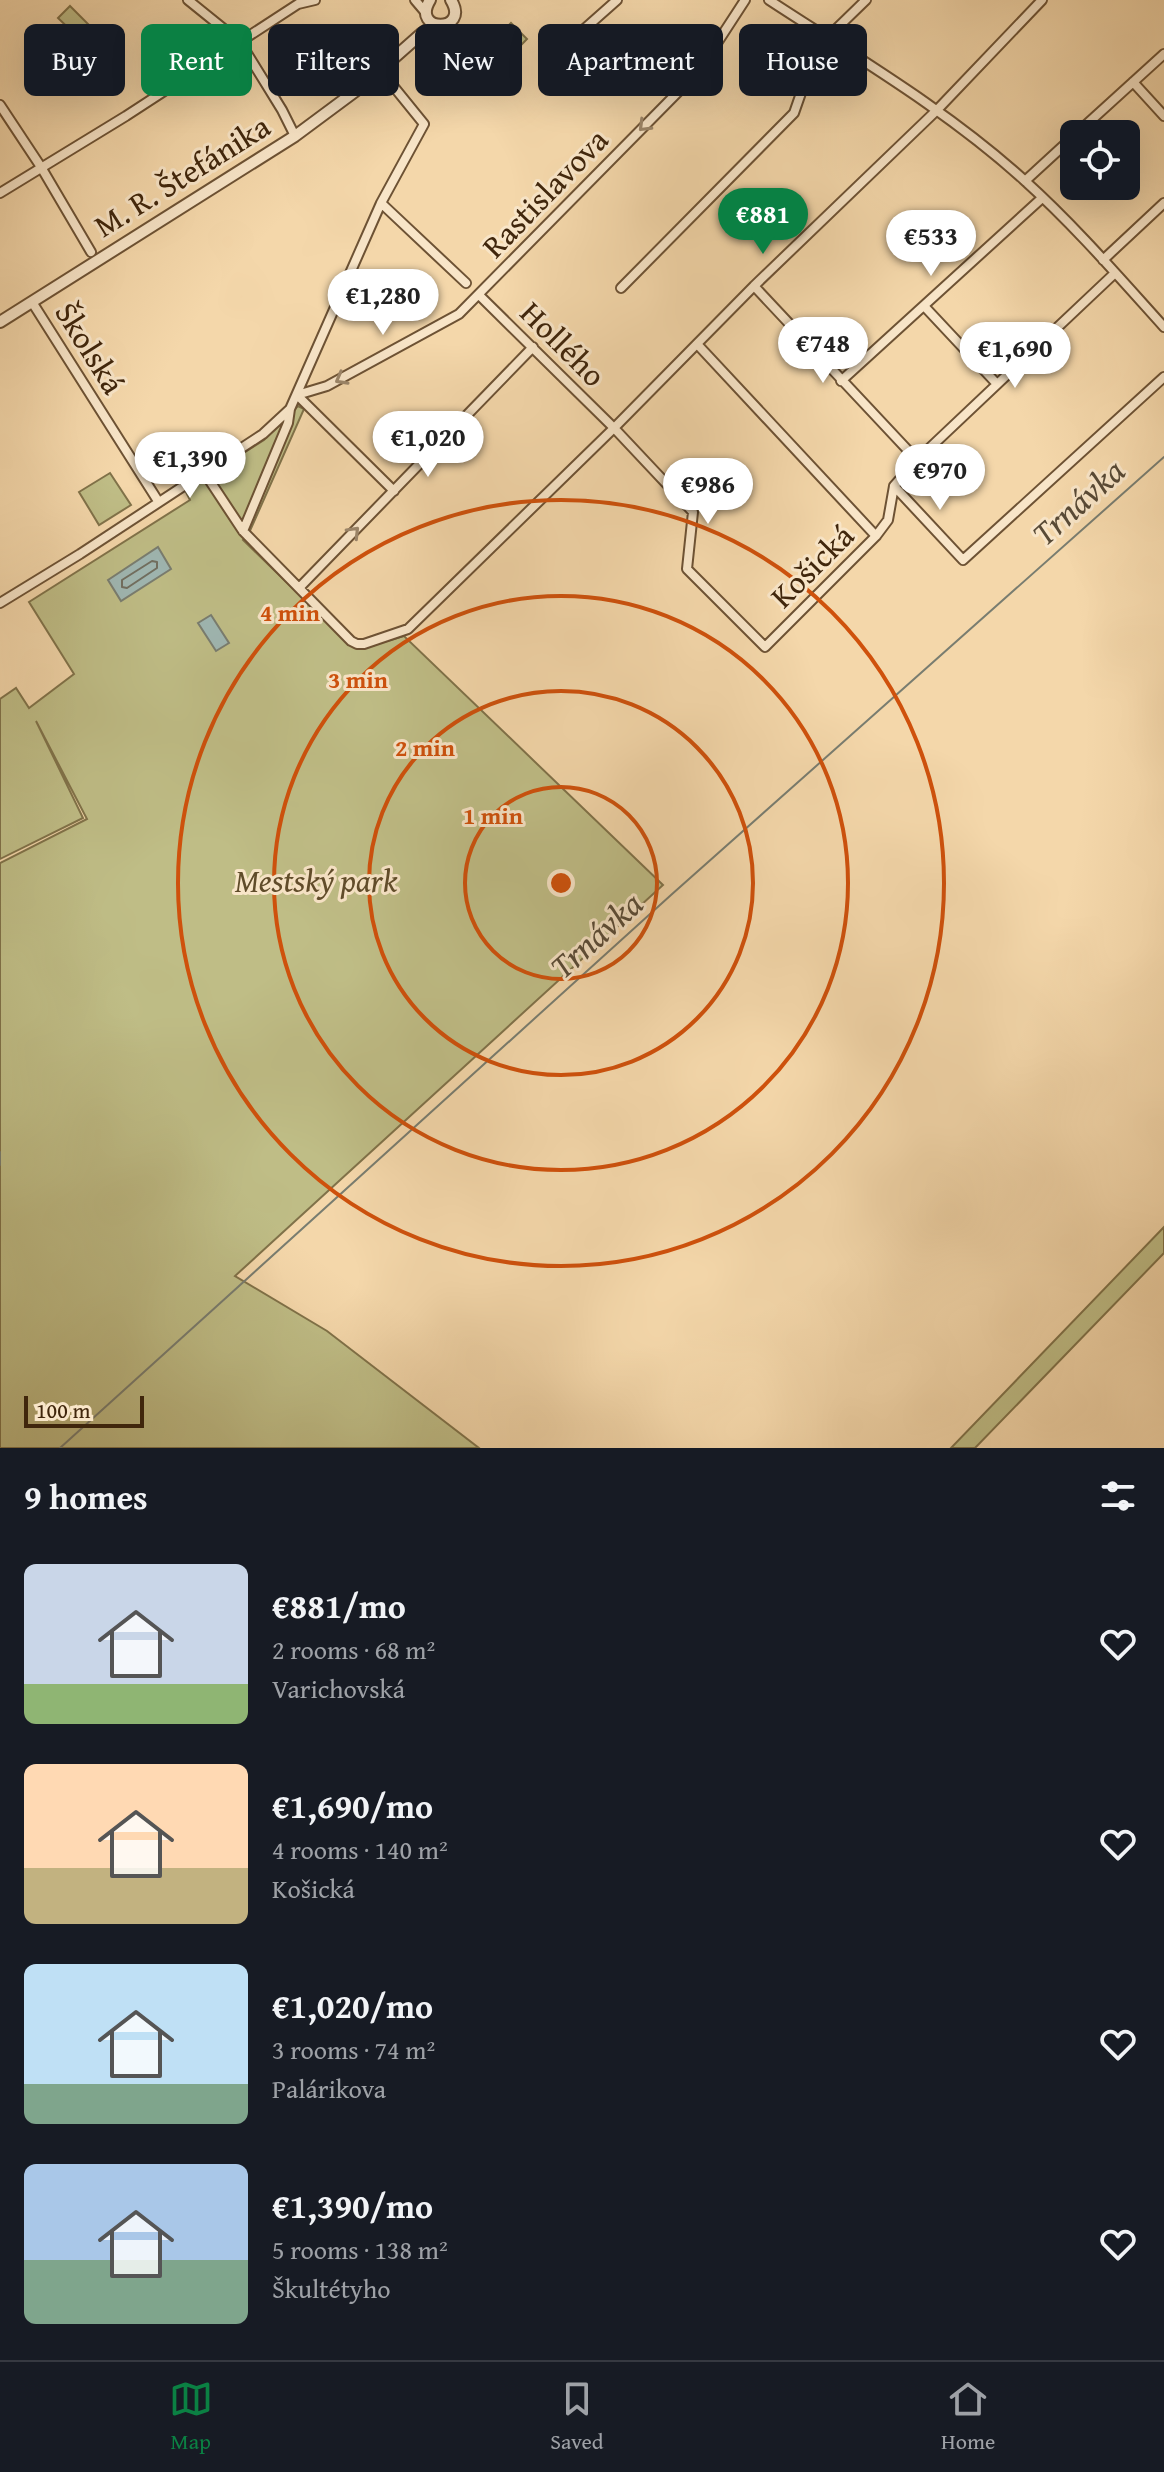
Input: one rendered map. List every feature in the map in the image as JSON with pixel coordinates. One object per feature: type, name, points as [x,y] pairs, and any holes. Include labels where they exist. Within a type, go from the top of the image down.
[{"type":"street","points":[[188,0],[218,24]]},
{"type":"street","points":[[252,34],[298,4],[315,0]]},
{"type":"street","points":[[415,0],[429,18],[445,25],[456,12],[454,2]]},
{"type":"street","name":"M. R. Štefánika","points":[[399,54],[421,34],[429,18],[430,0]]},
{"type":"street","points":[[590,24],[617,0]]},
{"type":"street","name":"Rastislavova","points":[[297,395],[327,386],[459,314],[681,89],[706,60],[745,0]]},
{"type":"street","points":[[769,0],[806,24]]},
{"type":"street","points":[[841,24],[866,0]]},
{"type":"street","points":[[204,472],[243,531],[357,644],[408,629],[754,286],[937,110],[1042,0]]},
{"type":"street","points":[[1091,120],[1164,54]]},
{"type":"street","points":[[252,61],[295,136]]},
{"type":"street","points":[[867,64],[937,110],[1025,181],[1164,327]]},
{"type":"street","points":[[1133,82],[1164,116]]},
{"type":"street","points":[[243,531],[288,423],[290,409],[381,203],[424,124],[399,93]]},
{"type":"street","points":[[0,193],[154,96]]},
{"type":"street","name":"M. R. Štefánika","points":[[0,322],[295,136],[348,96]]},
{"type":"street","points":[[621,288],[794,113],[800,96]]},
{"type":"street","points":[[0,105],[91,252]]},
{"type":"street","points":[[1025,181],[1060,149]]},
{"type":"street","points":[[841,381],[1042,198]]},
{"type":"street","points":[[381,203],[466,283]]},
{"type":"street","points":[[1103,260],[1164,203]]},
{"type":"street","name":"Košická","points":[[765,647],[876,536],[888,520],[894,486],[917,460],[1115,273]]},
{"type":"street","points":[[754,286],[917,460]]},
{"type":"street","name":"Hollého","points":[[479,295],[614,428],[693,512],[687,569],[765,647]]},
{"type":"street","name":"Školská","points":[[32,302],[158,501]]},
{"type":"street","points":[[924,306],[997,384]]},
{"type":"street","points":[[697,344],[876,536]]},
{"type":"street","points":[[299,588],[533,347]]},
{"type":"street","points":[[894,486],[963,560],[1164,377]]},
{"type":"street","points":[[297,395],[394,491]]},
{"type":"street","points":[[0,603],[263,434],[290,409]]},
{"type":"green space","points":[[70,6],[88,24],[64,24],[58,18]]},
{"type":"green space","name":"Mestský park","points":[[298,406],[304,409],[249,533],[243,540],[350,644],[360,649],[404,636],[663,885],[235,1276],[327,1331],[479,1448],[0,1448],[0,863],[87,819],[36,721],[83,818],[0,859],[0,699],[16,688],[29,708],[74,674],[29,602],[190,500],[185,490],[264,440]]},
{"type":"green space","points":[[110,473],[131,505],[99,525],[79,492]]},
{"type":"green space","points":[[1164,1227],[1164,1253],[975,1448],[951,1448]]},
{"type":"water","points":[[158,547],[171,569],[121,601],[108,580]]},
{"type":"water","points":[[211,615],[229,643],[216,651],[198,623]]},
{"type":"waterway","name":"Trnávka","points":[[60,1448],[671,895],[1164,457]]},
{"type":"waterway","points":[[0,1152],[0,1165]]}]
